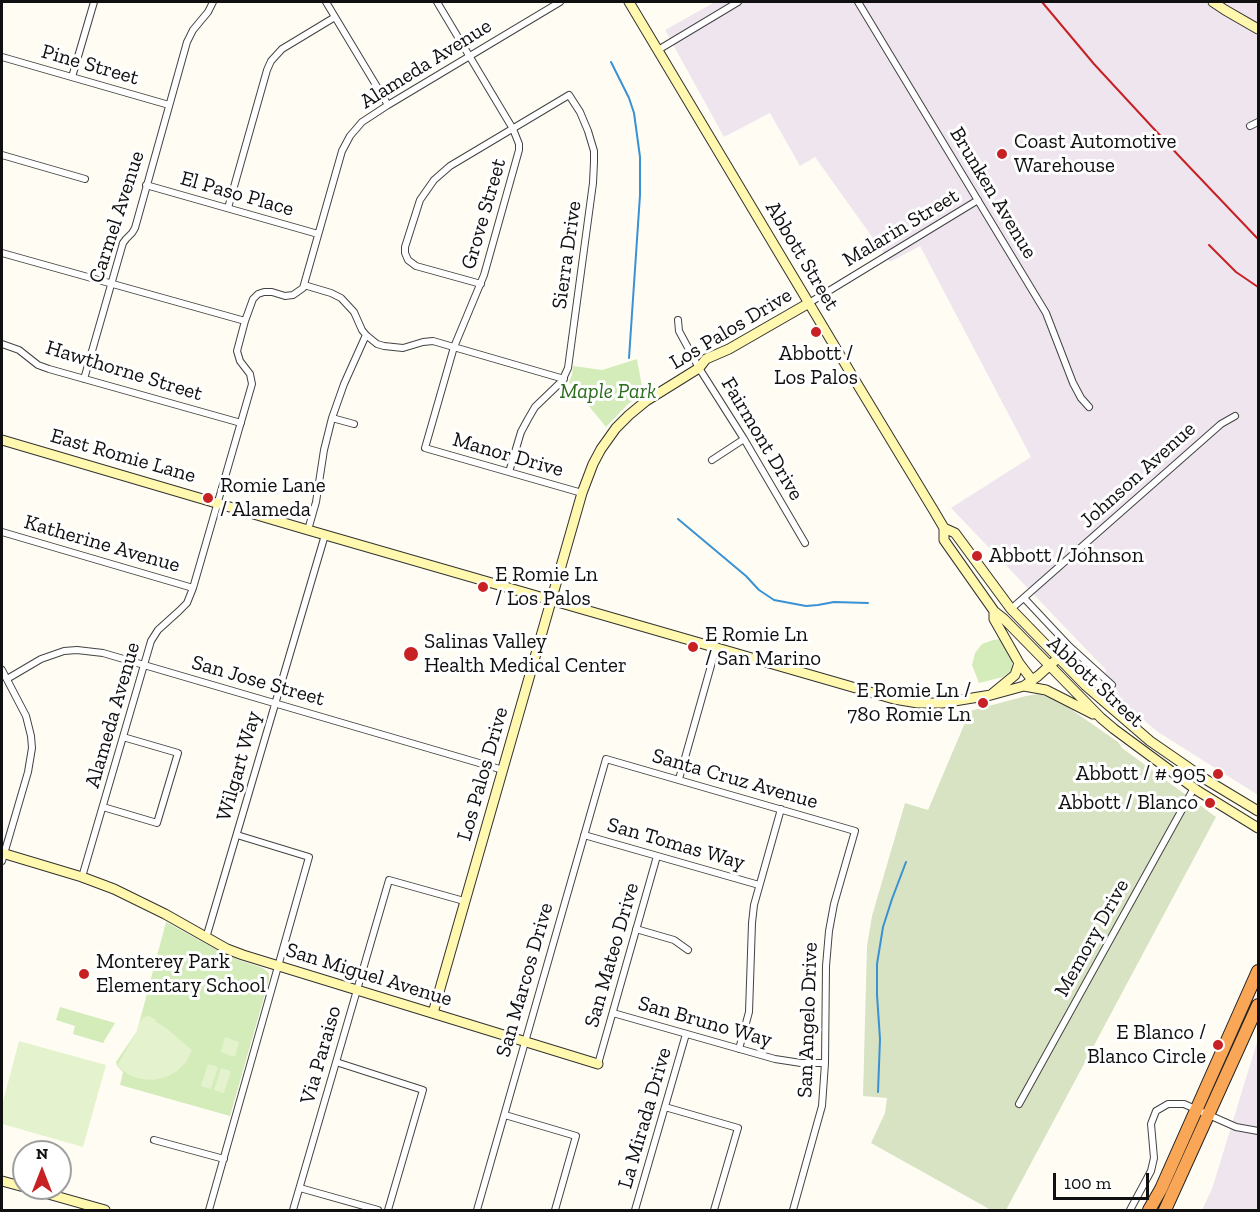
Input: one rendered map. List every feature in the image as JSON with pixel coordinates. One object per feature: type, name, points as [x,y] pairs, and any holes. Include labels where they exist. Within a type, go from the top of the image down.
[{"type":"highway","points":[[1149,1210],[1161,1189],[1258,971]]},
{"type":"highway","points":[[1165,1210],[1258,1005]]},
{"type":"main road","name":"Abbott Street","points":[[629,2],[944,528],[944,540],[994,611],[1113,729],[1197,791],[1258,828]]},
{"type":"main road","points":[[1214,2],[1258,29]]},
{"type":"main road","name":"Los Palos Drive","points":[[433,1013],[582,493],[597,457],[610,435],[646,401],[699,368],[706,359],[729,349],[809,303]]},
{"type":"main road","name":"East Romie Lane","points":[[2,440],[904,701],[942,703],[991,694],[1028,683],[1058,658]]},
{"type":"main road","name":"Abbott Street","points":[[944,528],[955,533],[1011,609],[1085,686],[1150,741],[1258,812]]},
{"type":"main road","points":[[994,611],[994,619],[1028,683],[1101,718]]},
{"type":"main road","points":[[991,694],[1015,675],[1019,663]]},
{"type":"main road","name":"San Miguel Avenue","points":[[2,856],[82,877],[136,900],[226,949],[598,1064]]},
{"type":"main road","points":[[69,1200],[105,1210]]},
{"type":"street","points":[[72,77],[94,2]]},
{"type":"street","name":"Carmel Avenue","points":[[84,379],[124,240],[135,228],[187,42],[213,2]]},
{"type":"street","points":[[326,2],[388,105]]},
{"type":"street","name":"Grove Street","points":[[425,448],[454,347],[481,284],[519,154],[519,144],[513,129],[437,2]]},
{"type":"street","name":"Alameda Avenue","points":[[82,877],[154,634],[189,600],[193,588],[252,382],[250,374],[237,354],[251,303],[258,294],[268,292],[285,296],[293,295],[301,290],[345,143],[362,122],[560,2]]},
{"type":"street","points":[[657,50],[738,2]]},
{"type":"street","name":"Brunken Avenue","points":[[858,2],[1046,313],[1073,383],[1089,407]]},
{"type":"street","points":[[228,208],[271,61],[282,49],[335,17]]},
{"type":"street","name":"Pine Street","points":[[2,57],[169,105]]},
{"type":"street","name":"Sierra Drive","points":[[513,129],[569,95],[580,112],[591,140],[594,162],[593,183],[568,368],[564,379]]},
{"type":"street","points":[[1250,126],[1258,122]]},
{"type":"street","points":[[481,284],[416,266],[406,257],[405,247],[418,206],[434,180],[450,166],[513,129]]},
{"type":"street","points":[[2,155],[85,179]]},
{"type":"street","name":"El Paso Place","points":[[146,185],[318,234]]},
{"type":"street","name":"Malarin Street","points":[[809,303],[978,200]]},
{"type":"street","points":[[2,253],[245,321]]},
{"type":"street","points":[[304,285],[340,298],[354,312],[366,336],[377,344],[390,348],[403,348],[428,341],[564,379],[531,413],[521,432],[509,472]]},
{"type":"street","name":"Fairmont Drive","points":[[678,320],[679,331],[699,368],[805,543]]},
{"type":"street","points":[[308,530],[318,492],[324,450],[332,418],[347,376],[366,336]]},
{"type":"street","name":"Hawthorne Street","points":[[2,344],[19,350],[43,367],[241,423]]},
{"type":"street","name":"Johnson Avenue","points":[[1011,609],[1221,424],[1235,416]]},
{"type":"street","points":[[332,418],[354,424]]},
{"type":"street","points":[[712,460],[744,440]]},
{"type":"street","name":"Manor Drive","points":[[425,448],[582,493]]},
{"type":"street","name":"Katherine Avenue","points":[[2,532],[193,588]]},
{"type":"street","name":"Wilgart Way","points":[[207,938],[325,535]]},
{"type":"street","points":[[1024,598],[1069,646],[1112,685]]},
{"type":"street","points":[[679,779],[716,648]]},
{"type":"street","name":"San Jose Street","points":[[7,679],[40,659],[64,651],[103,653],[503,770]]},
{"type":"street","points":[[2,670],[26,716],[32,748],[28,772],[2,856]]},
{"type":"street","points":[[103,807],[157,823],[178,753],[123,737]]},
{"type":"street","name":"Santa Cruz Avenue","points":[[606,759],[855,831]]},
{"type":"street","name":"San Marcos Drive","points":[[477,1210],[606,759]]},
{"type":"street","name":"Memory Drive","points":[[1019,1104],[1194,788]]},
{"type":"street","points":[[739,1049],[748,1012],[754,905],[781,809]]},
{"type":"street","name":"San Angelo Drive","points":[[793,1210],[823,1096],[829,931],[834,903],[855,831]]},
{"type":"street","points":[[208,1210],[309,857],[237,835]]},
{"type":"street","name":"San Tomas Way","points":[[584,835],[759,885]]},
{"type":"street","name":"San Mateo Drive","points":[[598,1064],[657,856]]},
{"type":"street","name":"Via Paraiso","points":[[293,1210],[388,880],[464,902]]},
{"type":"street","points":[[636,929],[674,940],[688,950]]},
{"type":"street","name":"San Bruno Way","points":[[613,1013],[788,1061],[825,1063]]},
{"type":"street","name":"La Mirada Drive","points":[[635,1210],[686,1034]]},
{"type":"street","points":[[336,1062],[423,1090],[388,1210]]},
{"type":"street","points":[[1130,1210],[1151,1171],[1154,1158],[1151,1124],[1156,1111],[1168,1104],[1184,1104],[1236,1127],[1258,1131]]},
{"type":"street","points":[[664,1107],[738,1128],[714,1210]]},
{"type":"street","points":[[504,1115],[576,1136],[555,1210]]},
{"type":"street","points":[[154,1140],[224,1159]]},
{"type":"street","points":[[300,1188],[378,1210]]},
{"type":"shaded area","points":[[715,2],[1258,2],[1258,795],[1158,732],[1102,686],[1106,670],[951,508],[1031,457],[920,246],[890,262],[815,157],[800,166],[770,113],[724,137],[665,30]]},
{"type":"shaded area","points":[[1258,1039],[1258,1210],[1202,1210],[1212,1189]]},
{"type":"green space","name":"Maple Park","points":[[637,359],[643,392],[606,427],[569,382],[573,366],[602,370]]},
{"type":"green space","points":[[1001,639],[1012,658],[1011,671],[1003,677],[979,683],[972,665],[975,653],[982,644]]},
{"type":"green space","points":[[1038,694],[1059,701],[1118,742],[1122,748],[1216,817],[1006,1210],[991,1210],[871,1143],[885,1113],[887,1098],[863,1096],[867,946],[872,916],[905,803],[928,810],[970,711]]},
{"type":"green space","points":[[166,922],[221,952],[263,968],[269,973],[269,980],[230,1116],[120,1085],[123,1072],[116,1062],[137,1031]]},
{"type":"green space","points":[[60,1007],[115,1023],[103,1043],[73,1034],[75,1026],[56,1020]]},
{"type":"green space","points":[[149,1016],[192,1050],[186,1062],[177,1071],[153,1080],[131,1076],[117,1066],[137,1031],[139,1023],[144,1017]]},
{"type":"green space","points":[[225,1037],[239,1042],[235,1057],[221,1052]]},
{"type":"green space","points":[[19,1041],[106,1065],[83,1147],[72,1144],[72,1140],[58,1140],[2,1124],[2,1105]]},
{"type":"green space","points":[[208,1064],[218,1067],[211,1089],[201,1086]]},
{"type":"green space","points":[[221,1068],[231,1071],[224,1093],[214,1090]]},
{"type":"waterway","points":[[611,62],[634,113],[640,157],[640,195],[629,358]]},
{"type":"waterway","points":[[678,519],[746,576],[759,590],[774,600],[806,606],[834,602],[868,603]]},
{"type":"waterway","points":[[878,1092],[880,1039],[877,964],[883,927],[906,862]]},
{"type":"railway","points":[[1042,2],[1094,64],[1258,239]]},
{"type":"railway","points":[[1209,245],[1236,272],[1258,287]]},
{"type":"place","name":"Coast Automotive Warehouse","points":[[1002,154]]},
{"type":"place","name":"Abbott / Los Palos","points":[[816,332]]},
{"type":"place","name":"Romie Lane / Alameda","points":[[208,498]]},
{"type":"place","name":"Abbott / Johnson","points":[[977,556]]},
{"type":"place","name":"E Romie Ln / Los Palos","points":[[483,587]]},
{"type":"place","name":"E Romie Ln / San Marino","points":[[693,647]]},
{"type":"place","name":"Salinas Valley Health Medical Center","points":[[411,654]]},
{"type":"place","name":"E Romie Ln / 780 Romie Ln","points":[[983,703]]},
{"type":"place","name":"Abbott / # 905","points":[[1218,774]]},
{"type":"place","name":"Abbott / Blanco","points":[[1210,803]]},
{"type":"place","name":"Monterey Park Elementary School","points":[[84,974]]},
{"type":"place","name":"E Blanco / Blanco Circle","points":[[1218,1045]]}]
